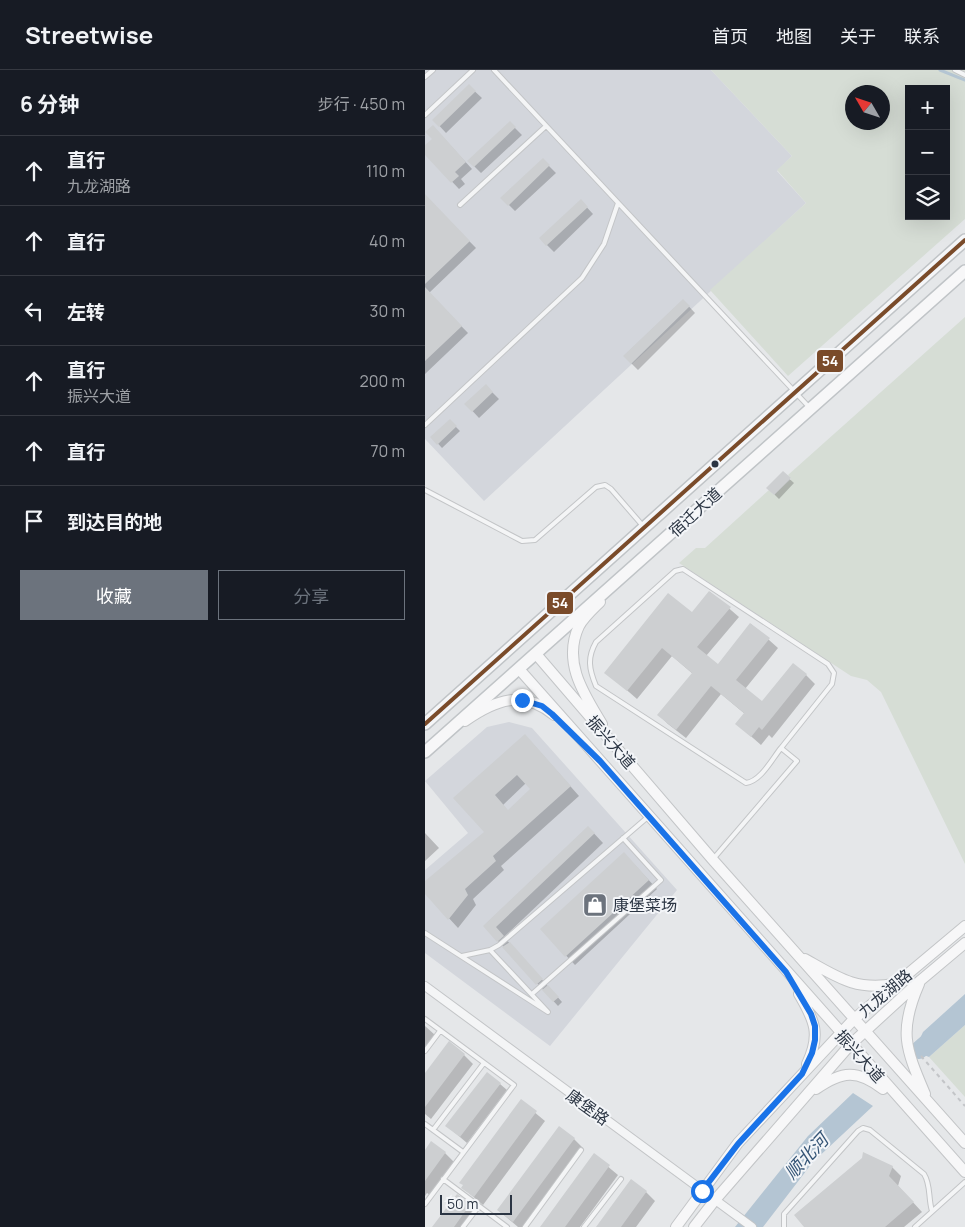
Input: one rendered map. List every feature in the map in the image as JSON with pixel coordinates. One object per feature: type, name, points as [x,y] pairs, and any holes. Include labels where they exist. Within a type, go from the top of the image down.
[{"type":"main road","name":"宿迁大道","points":[[425,724],[965,240]]},
{"type":"main road","name":"宿迁大道","points":[[425,752],[965,272]]},
{"type":"main road","points":[[616,582],[580,625],[574,644],[573,665],[579,684],[618,751]]},
{"type":"main road","name":"振兴大道","points":[[536,654],[713,860],[965,1143]]},
{"type":"main road","name":"振兴大道","points":[[519,669],[840,1034],[965,1172]]},
{"type":"main road","points":[[436,742],[474,715],[497,703],[522,700],[542,706],[600,761]]},
{"type":"main road","name":"九龙湖路","points":[[676,1227],[738,1144],[854,1019],[965,926]]},
{"type":"main road","name":"九龙湖路","points":[[694,1227],[715,1200],[864,1030],[965,943]]},
{"type":"main road","points":[[797,954],[853,984],[868,987],[895,984]]},
{"type":"main road","points":[[786,972],[811,1014],[815,1026],[812,1053],[802,1074]]},
{"type":"main road","points":[[921,980],[909,1007],[906,1039],[909,1055],[928,1102]]},
{"type":"main road","points":[[804,1097],[828,1081],[853,1074],[865,1076],[904,1105]]},
{"type":"street","name":"康堡路","points":[[425,986],[752,1227]]},
{"type":"lane","points":[[425,77],[433,70]]},
{"type":"lane","points":[[425,115],[473,70]]},
{"type":"lane","points":[[494,70],[811,409]]},
{"type":"lane","points":[[955,70],[965,75]]},
{"type":"lane","points":[[460,205],[546,126]]},
{"type":"lane","points":[[425,425],[582,278],[605,244],[618,203]]},
{"type":"lane","points":[[425,490],[522,541],[535,540],[596,487],[605,485],[611,489],[645,528]]},
{"type":"lane","points":[[683,569],[828,664],[834,673],[832,684],[781,748],[758,778],[753,782],[746,783],[596,686],[589,667],[591,652],[596,642],[675,571],[683,569]]},
{"type":"lane","points":[[713,860],[797,761],[781,748]]},
{"type":"lane","points":[[461,956],[490,950],[499,945],[649,816]]},
{"type":"lane","points":[[531,994],[661,880],[623,838]]},
{"type":"lane","points":[[425,933],[548,1012],[490,950]]},
{"type":"lane","points":[[425,1019],[513,1085],[425,1204]]},
{"type":"lane","points":[[425,1051],[440,1031]]},
{"type":"lane","points":[[433,1130],[484,1063]]},
{"type":"lane","points":[[425,1124],[463,1152]]},
{"type":"lane","points":[[784,1227],[784,1214],[858,1131],[863,1128],[870,1130],[924,1174],[929,1182],[928,1200],[932,1211]]},
{"type":"lane","points":[[525,1227],[581,1150]]},
{"type":"lane","points":[[584,1227],[621,1178]]},
{"type":"lane","points":[[443,1179],[507,1227]]},
{"type":"lane","points":[[915,1227],[965,1182]]},
{"type":"lane","points":[[463,1227],[479,1206]]},
{"type":"path","points":[[919,1054],[965,1106]]},
{"type":"shaded area","points":[[425,70],[711,70],[792,156],[777,171],[806,203],[484,501],[425,439]]},
{"type":"shaded area","points":[[711,70],[965,70],[965,219],[788,376],[710,290],[806,203],[777,170],[792,156]]},
{"type":"shaded area","points":[[965,317],[965,864],[881,692],[867,680],[851,676],[679,563],[696,548],[705,548],[769,490],[774,495],[791,479],[788,475]]},
{"type":"shaded area","points":[[509,722],[532,728],[677,890],[550,1046],[425,953],[425,870],[468,833],[425,781],[487,727]]},
{"type":"shaded area","points":[[965,1025],[965,1097],[929,1057]]},
{"type":"water","points":[[965,994],[965,1025],[929,1057],[924,1055],[918,1043],[923,1032]]},
{"type":"water","points":[[853,1093],[873,1106],[813,1162],[763,1227],[735,1227],[808,1136]]},
{"type":"building","points":[[469,84],[476,91],[439,127],[432,120]]},
{"type":"building","points":[[510,121],[516,127],[474,167],[467,161]]},
{"type":"building","points":[[433,125],[466,162],[455,172],[459,176],[451,183],[425,155],[425,145],[432,139],[425,132]]},
{"type":"building","points":[[543,158],[550,165],[508,206],[500,198]]},
{"type":"building","points":[[425,194],[470,241],[425,284]]},
{"type":"building","points":[[581,199],[588,207],[546,246],[539,238]]},
{"type":"building","points":[[425,287],[462,326],[425,361]]},
{"type":"building","points":[[683,299],[690,306],[631,364],[623,356]]},
{"type":"building","points":[[486,384],[493,392],[472,412],[464,404]]},
{"type":"building","points":[[450,419],[457,426],[437,445],[430,437]]},
{"type":"building","points":[[783,471],[791,478],[774,495],[766,488]]},
{"type":"building","points":[[709,591],[731,607],[697,647],[718,664],[750,623],[770,638],[736,680],[762,701],[793,663],[807,674],[762,730],[759,727],[751,737],[735,724],[744,713],[711,686],[676,730],[657,715],[692,673],[662,648],[627,691],[604,673],[668,593],[692,612]]},
{"type":"building","points":[[525,734],[571,786],[493,856],[496,861],[465,889],[468,895],[448,920],[425,894],[425,881],[484,832],[453,798]],"holes":[[[517,775],[530,789],[508,810],[495,795]]]},
{"type":"building","points":[[588,826],[595,833],[496,927],[504,936],[497,942],[483,926]]},
{"type":"building","name":"康堡菜场","points":[[624,852],[649,880],[565,957],[540,929]]},
{"type":"building","points":[[510,942],[543,979],[536,985],[502,947]]},
{"type":"building","points":[[548,985],[559,997],[553,1002],[542,990]]},
{"type":"building","points":[[449,1041],[465,1054],[425,1107],[425,1073]]},
{"type":"building","points":[[487,1072],[501,1083],[460,1137],[445,1126]]},
{"type":"building","points":[[521,1099],[537,1111],[474,1197],[461,1188],[463,1185],[459,1183]]},
{"type":"building","points":[[559,1126],[575,1138],[513,1222],[497,1210]]},
{"type":"building","points":[[431,1141],[446,1152],[425,1181],[425,1150]]},
{"type":"building","points":[[863,1152],[893,1166],[889,1176],[914,1202],[885,1227],[804,1227],[794,1215],[862,1158]]},
{"type":"building","points":[[594,1153],[610,1165],[565,1227],[540,1227]]},
{"type":"building","points":[[631,1179],[647,1191],[621,1227],[596,1227]]},
{"type":"building","points":[[457,1194],[469,1203],[469,1206],[454,1227],[432,1227]]},
{"type":"waterway","points":[[940,70],[965,80]]},
{"type":"waterway","name":"顺北河","points":[[919,1050],[965,1010]]},
{"type":"transit line","name":"54","points":[[425,724],[965,240]]},
{"type":"place","name":"康堡菜场","points":[[595,905]]},
{"type":"route","points":[[522,700],[542,706],[600,761],[786,972],[811,1014],[815,1026],[815,1040],[812,1053],[802,1074],[738,1144],[702,1191]]}]
